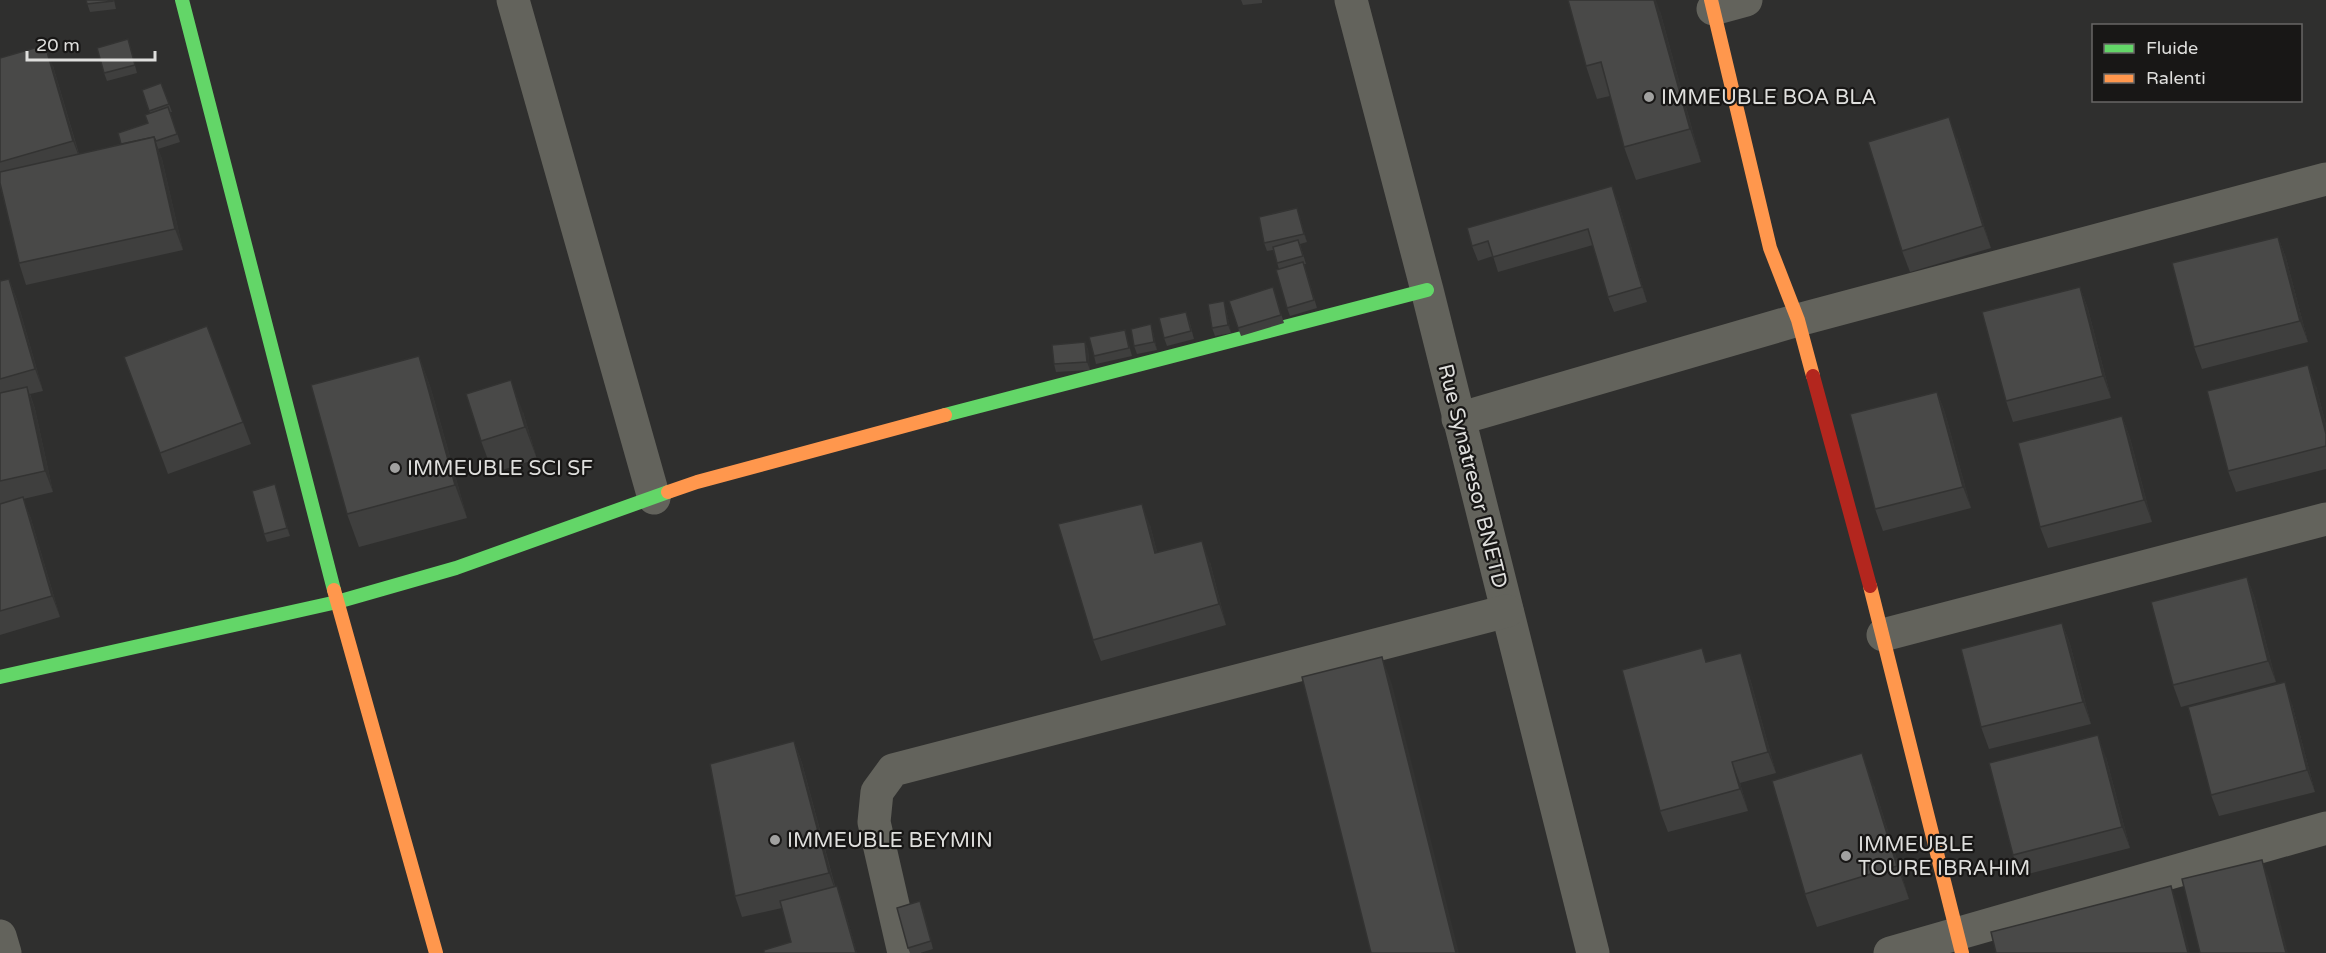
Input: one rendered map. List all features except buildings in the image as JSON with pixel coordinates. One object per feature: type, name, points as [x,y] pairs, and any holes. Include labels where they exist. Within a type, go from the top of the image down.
[{"type":"street","points":[[182,0],[337,602],[436,953]]},
{"type":"street","points":[[513,0],[654,498]]},
{"type":"street","name":"Rue Synatresor BNETD","points":[[1351,0],[1427,290],[1593,953]]},
{"type":"street","points":[[1746,0],[1712,4],[1770,248],[1798,320],[1883,635],[1959,943]]},
{"type":"street","points":[[1458,419],[1798,320],[2326,179]]},
{"type":"street","points":[[0,677],[337,602],[456,568],[697,482],[1077,379],[1427,290]]},
{"type":"street","points":[[1883,635],[2326,519]]},
{"type":"street","points":[[904,953],[874,822],[877,792],[893,770],[1507,611]]},
{"type":"street","points":[[1890,953],[1959,943],[2326,828]]},
{"type":"street","points":[[0,936],[5,953]]},
{"type":"traffic: fast","points":[[182,0],[334,590]]},
{"type":"traffic: fast","points":[[945,415],[1427,290]]},
{"type":"traffic: fast","points":[[0,677],[337,602],[456,568],[668,492]]},
{"type":"traffic: slow","points":[[1711,0],[1770,248],[1798,320],[1813,376]]},
{"type":"traffic: slow","points":[[668,492],[697,482],[945,415]]},
{"type":"traffic: slow","points":[[1870,586],[1962,953]]},
{"type":"traffic: slow","points":[[334,590],[436,953]]},
{"type":"traffic: jam","points":[[1813,376],[1870,586]]},
{"type":"place","name":"IMMEUBLE BOA BLA","points":[[1649,97]]},
{"type":"place","name":"IMMEUBLE SCI SF","points":[[395,468]]},
{"type":"place","name":"IMMEUBLE BEYMIN","points":[[775,840]]},
{"type":"place","name":"IMMEUBLE TOURE IBRAHIM","points":[[1846,856]]}]
